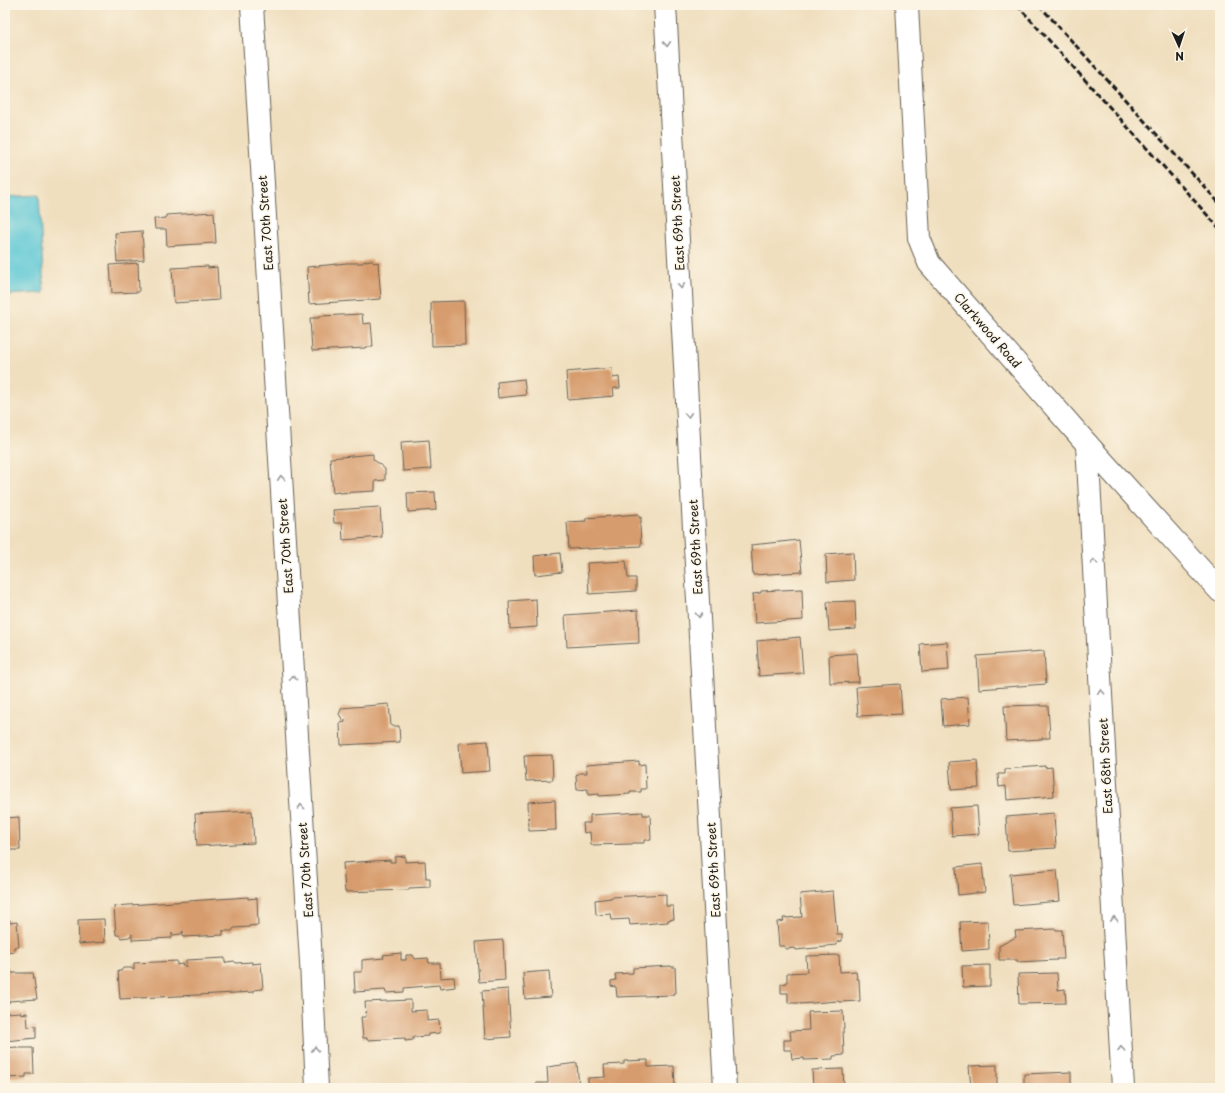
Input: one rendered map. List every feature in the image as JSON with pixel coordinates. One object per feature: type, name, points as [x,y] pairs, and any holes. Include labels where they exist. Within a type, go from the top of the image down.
[{"type":"street","name":"East 70th Street","points":[[252,5],[309,930],[317,1088]]},
{"type":"street","name":"East 69th Street","points":[[665,5],[725,1088]]},
{"type":"street","name":"Clarkwood Road","points":[[907,5],[919,238],[929,263],[1087,444],[1220,591]]},
{"type":"street","name":"East 68th Street","points":[[1087,444],[1123,1088]]},
{"type":"water","points":[[39,195],[44,293],[5,295],[5,197]]},
{"type":"building","points":[[214,212],[216,243],[167,246],[166,229],[155,229],[154,219],[166,218],[166,215]]},
{"type":"building","points":[[142,231],[144,260],[117,262],[115,233]]},
{"type":"building","points":[[371,260],[374,263],[378,262],[381,299],[309,304],[307,267],[362,263]]},
{"type":"building","points":[[138,263],[139,292],[112,293],[110,265]]},
{"type":"building","points":[[208,266],[208,268],[217,267],[219,300],[174,303],[172,268]]},
{"type":"building","points":[[464,301],[465,345],[432,346],[431,302]]},
{"type":"building","points":[[362,314],[363,324],[371,323],[373,347],[312,351],[310,318],[319,318],[319,316]]},
{"type":"building","points":[[612,368],[613,378],[619,377],[620,388],[613,388],[614,396],[568,400],[566,372]]},
{"type":"building","points":[[524,379],[526,395],[498,398],[497,382]]},
{"type":"building","points":[[429,440],[431,469],[403,471],[401,442]]},
{"type":"building","points":[[373,454],[373,459],[385,469],[385,480],[375,481],[375,491],[333,493],[330,458]]},
{"type":"building","points":[[435,492],[436,510],[408,512],[407,493]]},
{"type":"building","points":[[380,507],[382,537],[343,540],[342,523],[334,523],[333,510]]},
{"type":"building","points":[[639,514],[639,518],[641,517],[641,546],[569,549],[567,522],[586,521],[586,518]]},
{"type":"building","points":[[799,540],[802,572],[753,575],[751,545]]},
{"type":"building","points":[[853,552],[854,580],[827,582],[826,554]]},
{"type":"building","points":[[560,553],[562,572],[535,575],[534,556]]},
{"type":"building","points":[[626,561],[628,578],[636,578],[636,591],[589,594],[587,563]]},
{"type":"building","points":[[802,589],[803,620],[755,623],[753,594],[761,593],[761,591]]},
{"type":"building","points":[[536,599],[537,627],[510,629],[509,601]]},
{"type":"building","points":[[855,601],[856,629],[829,631],[827,602]]},
{"type":"building","points":[[638,610],[639,643],[567,647],[565,615]]},
{"type":"building","points":[[800,637],[803,673],[759,676],[757,641]]},
{"type":"building","points":[[947,642],[949,670],[922,672],[920,644]]},
{"type":"building","points":[[1044,651],[1046,684],[979,689],[977,656]]},
{"type":"building","points":[[857,653],[859,682],[830,683],[829,655]]},
{"type":"building","points":[[900,684],[902,714],[858,716],[856,687]]},
{"type":"building","points":[[968,697],[970,724],[943,726],[941,699]]},
{"type":"building","points":[[389,704],[391,726],[399,726],[400,742],[341,745],[340,723],[345,722],[339,714],[342,708]]},
{"type":"building","points":[[1004,706],[1048,706],[1050,738],[1006,741]]},
{"type":"building","points":[[488,741],[490,771],[461,773],[459,743]]},
{"type":"building","points":[[552,755],[553,780],[526,781],[524,756]]},
{"type":"building","points":[[977,760],[979,788],[951,790],[949,762]]},
{"type":"building","points":[[639,761],[639,765],[645,764],[646,789],[641,789],[641,792],[599,796],[599,794],[588,795],[588,789],[577,790],[576,776],[579,773],[587,773],[586,765]]},
{"type":"building","points":[[1045,766],[1045,768],[1052,767],[1054,796],[1007,800],[1006,786],[999,787],[998,774],[1005,774],[1005,769]]},
{"type":"building","points":[[555,800],[556,830],[529,831],[528,802]]},
{"type":"building","points":[[977,806],[979,834],[952,836],[950,808]]},
{"type":"building","points":[[252,811],[254,843],[197,846],[195,814]]},
{"type":"building","points":[[643,812],[643,815],[650,815],[651,840],[644,840],[644,843],[591,845],[590,832],[584,833],[583,823],[590,823],[590,815]]},
{"type":"building","points":[[1054,813],[1056,848],[1008,851],[1006,817]]},
{"type":"building","points":[[19,817],[20,850],[6,850],[7,852],[5,852],[5,818]]},
{"type":"building","points":[[405,856],[405,862],[425,861],[426,878],[430,878],[430,887],[409,888],[409,890],[345,892],[343,863],[390,860],[390,862],[395,862],[395,857]]},
{"type":"building","points":[[982,864],[985,892],[958,895],[956,867]]},
{"type":"building","points":[[1057,870],[1060,901],[1013,905],[1010,874]]},
{"type":"building","points":[[833,891],[837,934],[842,934],[842,941],[837,942],[837,945],[796,950],[795,948],[785,949],[785,946],[779,946],[777,922],[784,921],[783,918],[802,917],[800,894]]},
{"type":"building","points":[[666,894],[666,906],[673,906],[674,919],[668,920],[668,922],[630,925],[629,919],[612,920],[611,914],[596,915],[595,900],[611,897]]},
{"type":"building","points":[[248,897],[248,899],[257,898],[258,925],[234,928],[232,931],[223,930],[223,935],[183,937],[183,931],[181,934],[173,935],[172,933],[172,938],[132,940],[132,934],[129,937],[121,938],[119,935],[116,935],[114,906]]},
{"type":"building","points":[[104,919],[105,942],[79,944],[78,920]]},
{"type":"building","points":[[10,920],[10,923],[17,922],[19,947],[14,947],[14,952],[5,953],[5,921]]},
{"type":"building","points":[[988,921],[989,949],[962,951],[960,922]]},
{"type":"building","points":[[1062,930],[1064,959],[1017,962],[1017,960],[999,960],[999,946],[1016,937],[1015,931]]},
{"type":"building","points":[[503,940],[505,980],[479,982],[476,942]]},
{"type":"building","points":[[401,953],[401,960],[406,960],[406,955],[413,955],[414,959],[428,958],[429,963],[440,963],[441,978],[454,977],[455,987],[440,989],[439,985],[404,988],[404,992],[386,993],[385,990],[355,992],[354,972],[362,972],[362,960],[384,958],[383,955]]},
{"type":"building","points":[[839,955],[840,972],[856,971],[857,979],[859,979],[860,1001],[800,1004],[788,1003],[788,993],[781,993],[781,984],[787,983],[787,973],[807,972],[806,956]]},
{"type":"building","points":[[225,958],[225,963],[234,961],[236,963],[261,963],[263,989],[254,990],[254,992],[120,999],[118,971],[121,971],[123,968],[131,968],[134,970],[134,963],[177,961],[177,965],[182,964],[186,967],[186,960]]},
{"type":"building","points":[[990,965],[990,986],[963,987],[962,966]]},
{"type":"building","points":[[675,967],[676,993],[673,993],[673,995],[617,997],[616,987],[611,986],[611,981],[616,980],[615,974],[633,973],[633,968]]},
{"type":"building","points":[[11,969],[11,973],[33,973],[37,999],[9,1001],[9,1003],[5,1003],[5,970]]},
{"type":"building","points":[[549,971],[551,997],[525,999],[523,973]]},
{"type":"building","points":[[1057,973],[1058,990],[1065,989],[1066,1003],[1019,1004],[1018,974]]},
{"type":"building","points":[[508,989],[511,1037],[485,1039],[482,991]]},
{"type":"building","points":[[411,1000],[411,1011],[427,1010],[427,1021],[439,1020],[440,1033],[428,1034],[428,1036],[413,1037],[413,1040],[405,1041],[405,1038],[367,1040],[367,1038],[363,1038],[361,1017],[366,1017],[365,1002]]},
{"type":"building","points":[[843,1011],[844,1055],[833,1056],[833,1059],[792,1059],[791,1050],[784,1050],[784,1040],[791,1040],[790,1031],[809,1030],[808,1012]]},
{"type":"building","points":[[21,1012],[21,1014],[27,1013],[28,1027],[36,1026],[36,1038],[5,1041],[5,1013]]},
{"type":"building","points":[[5,1048],[33,1048],[34,1074],[26,1074],[26,1077],[5,1078]]},
{"type":"building","points":[[648,1060],[648,1067],[674,1066],[675,1088],[588,1088],[588,1078],[605,1077],[604,1065],[624,1064],[624,1061]]},
{"type":"building","points":[[577,1063],[579,1088],[536,1088],[536,1083],[548,1083],[547,1067]]},
{"type":"building","points":[[997,1065],[997,1088],[971,1088],[969,1066]]},
{"type":"building","points":[[843,1069],[844,1088],[813,1088],[812,1070]]},
{"type":"building","points":[[1071,1072],[1071,1088],[1024,1088],[1024,1074]]},
{"type":"railway","points":[[1017,5],[1220,229]]},
{"type":"railway","points":[[1039,5],[1220,204]]}]
